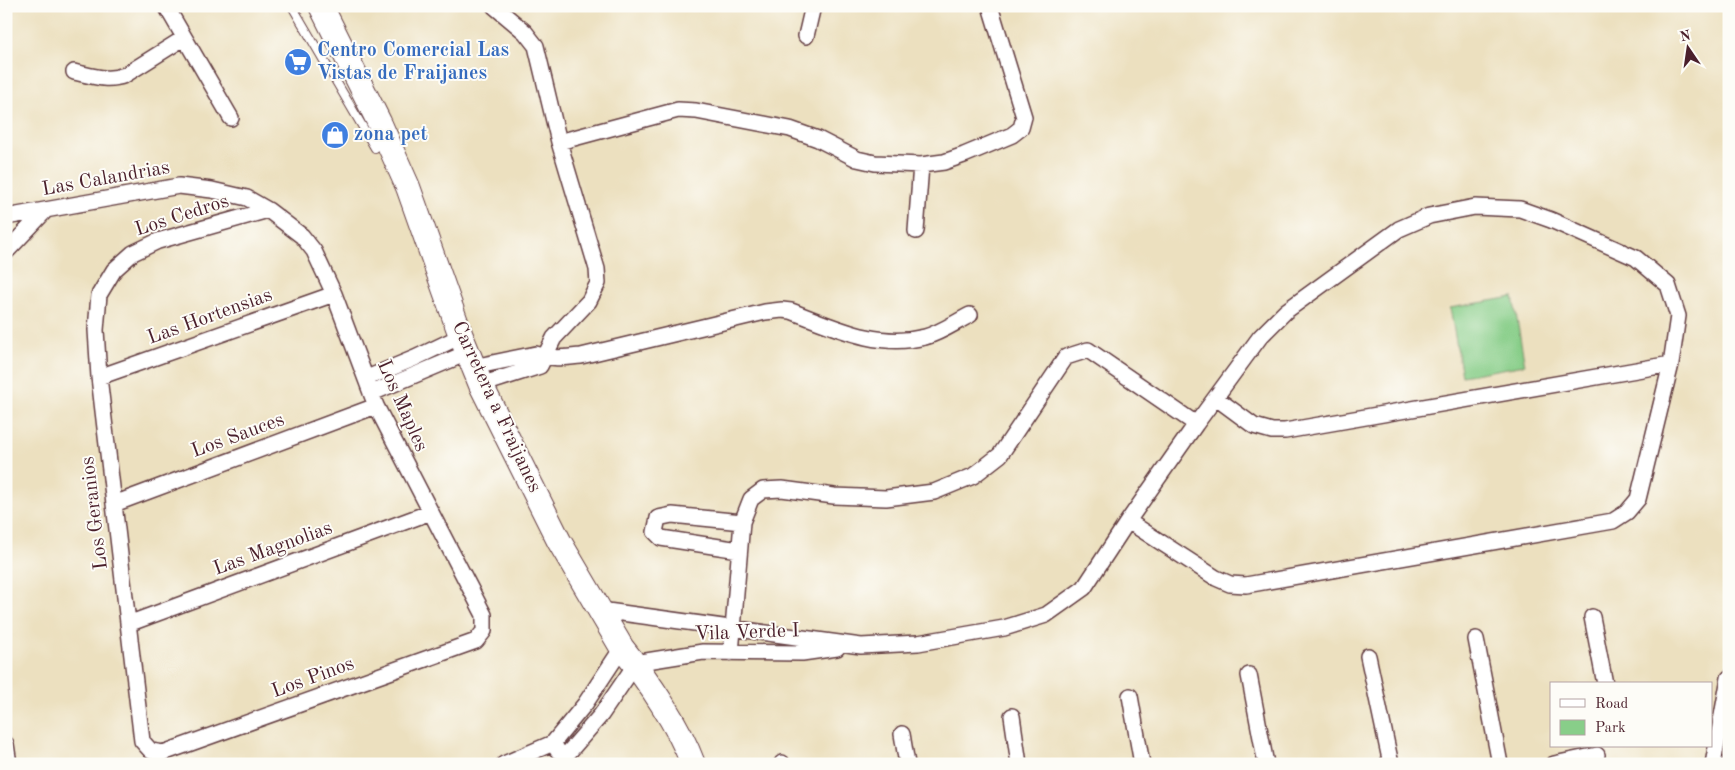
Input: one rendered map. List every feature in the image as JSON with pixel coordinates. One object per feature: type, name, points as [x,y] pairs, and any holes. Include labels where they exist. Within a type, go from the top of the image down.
[{"type":"main road","name":"Carretera a Fraijanes","points":[[321,6],[372,127],[408,187],[470,360],[559,540],[600,610],[675,726],[693,764]]},
{"type":"street","points":[[166,6],[231,118]]},
{"type":"street","points":[[367,378],[415,358],[470,360],[540,366],[554,338],[589,301],[598,283],[597,268],[558,142],[536,46],[525,32],[494,6]]},
{"type":"street","points":[[806,36],[812,6]]},
{"type":"street","points":[[558,142],[678,110],[696,111],[790,129],[818,139],[856,159],[876,163],[921,165],[944,162],[1012,135],[1021,128],[1024,117],[990,6]]},
{"type":"street","points":[[74,72],[115,79],[184,38]]},
{"type":"street","points":[[916,231],[921,165]]},
{"type":"street","name":"Las Calandrias","points":[[6,217],[179,186],[212,190],[247,198],[268,210]]},
{"type":"street","points":[[600,610],[861,646],[918,642],[985,632],[1046,615],[1084,588],[1128,520],[1260,337],[1286,311],[1399,229],[1428,216],[1475,207],[1520,209],[1551,220],[1636,258],[1668,285],[1678,316],[1671,364],[1638,499],[1627,512],[1613,521],[1246,585],[1230,584],[1216,578],[1128,520]]},
{"type":"street","points":[[6,252],[46,210]]},
{"type":"street","name":"Los Cedros","points":[[114,270],[133,253],[158,241],[268,210]]},
{"type":"street","name":"Los Maples","points":[[268,210],[302,236],[314,251],[334,294],[374,400],[484,615],[484,631]]},
{"type":"street","name":"Los Geranios","points":[[114,270],[99,295],[96,330],[99,377],[142,741],[151,751]]},
{"type":"street","name":"Las Hortensias","points":[[99,377],[334,294]]},
{"type":"street","points":[[544,357],[581,356],[765,312],[782,310],[791,311],[856,336],[887,341],[925,337],[970,315]]},
{"type":"street","points":[[731,653],[742,522],[751,498],[763,490],[782,489],[834,496],[886,498],[934,492],[973,476],[1000,455],[1066,357],[1088,350],[1196,424]]},
{"type":"street","name":"Los Sauces","points":[[114,504],[470,360]]},
{"type":"street","points":[[1216,398],[1254,426],[1285,431],[1671,364]]},
{"type":"street","name":"Las Magnolias","points":[[128,624],[431,512]]},
{"type":"street","points":[[739,550],[661,538],[656,532],[658,518],[672,515],[742,522]]},
{"type":"street","points":[[1592,617],[1605,682]]},
{"type":"street","name":"Los Pinos","points":[[151,751],[163,753],[458,648],[476,641],[484,631]]},
{"type":"street","points":[[1476,639],[1500,764]]},
{"type":"street","name":"Vila Verde I","points":[[631,659],[703,652],[802,652],[861,646]]},
{"type":"street","points":[[1368,656],[1391,764]]},
{"type":"street","points":[[504,764],[553,743],[585,704],[631,659]]},
{"type":"street","points":[[553,743],[563,762],[601,715],[631,659]]},
{"type":"street","points":[[1249,675],[1266,764]]},
{"type":"street","points":[[1713,764],[1729,678]]},
{"type":"street","points":[[1130,696],[1142,764]]},
{"type":"street","points":[[1012,716],[1019,764]]},
{"type":"street","points":[[902,734],[907,764]]},
{"type":"street","points":[[6,744],[9,764]]},
{"type":"street","points":[[1554,764],[1596,755]]},
{"type":"lane","points":[[292,6],[372,127],[375,148]]},
{"type":"green space","points":[[1513,297],[1525,365],[1462,376],[1450,308]]},
{"type":"place","name":"Centro Comercial Las Vistas de Fraijanes","points":[[298,62]]},
{"type":"place","name":"zona pet","points":[[335,135]]}]
